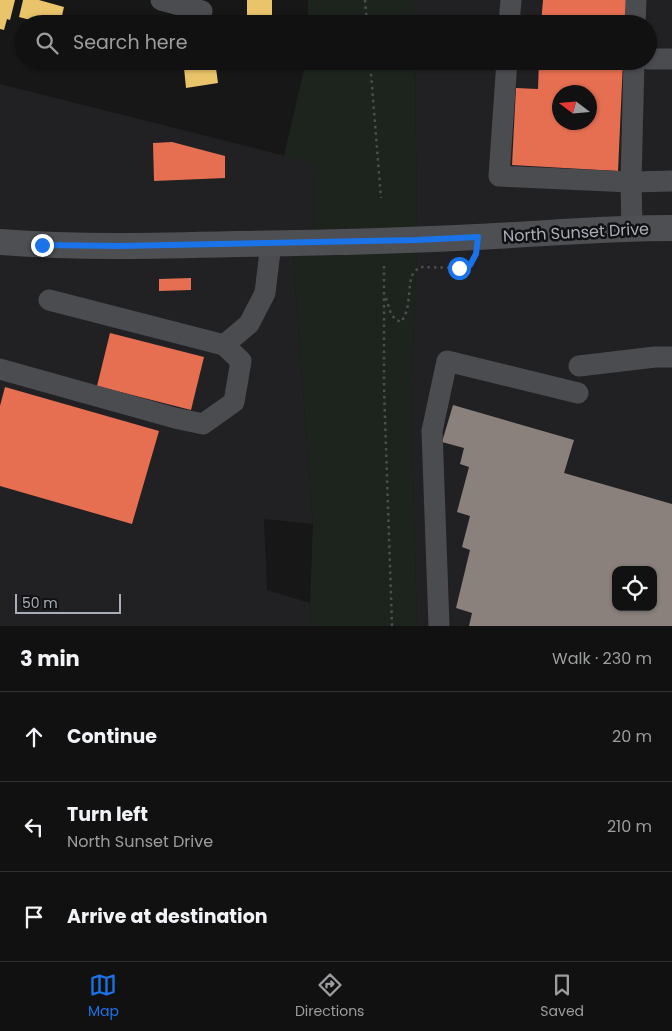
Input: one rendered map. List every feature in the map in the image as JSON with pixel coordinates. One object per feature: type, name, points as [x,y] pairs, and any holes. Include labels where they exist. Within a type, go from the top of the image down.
[{"type":"main road","name":"North Sunset Drive","points":[[0,242],[42,245],[120,246],[282,243],[417,240],[632,228],[672,228]]},
{"type":"street","points":[[161,0],[202,11]]},
{"type":"street","points":[[510,15],[511,0]]},
{"type":"street","points":[[635,15],[636,0]]},
{"type":"street","points":[[657,58],[672,59]]},
{"type":"street","points":[[506,70],[498,176],[631,182],[672,181]]},
{"type":"street","points":[[632,228],[631,182],[634,70]]},
{"type":"street","points":[[224,345],[249,324],[265,294],[282,243]]},
{"type":"street","points":[[0,369],[174,418],[203,424],[234,402],[241,361],[224,345],[49,300]]},
{"type":"street","points":[[579,366],[654,357],[672,358]]},
{"type":"street","points":[[439,626],[432,431],[447,361],[578,393]]},
{"type":"path","points":[[365,0],[366,15]]},
{"type":"path","points":[[371,70],[381,198]]},
{"type":"path","points":[[384,294],[391,314],[396,320],[401,322],[406,316],[411,279],[414,272],[420,267],[459,268],[470,265],[476,254],[478,237]]},
{"type":"path","points":[[384,266],[384,387],[392,626]]},
{"type":"shaded area","points":[[308,0],[414,0],[414,15],[308,15]]},
{"type":"shaded area","points":[[414,0],[672,0],[672,626],[417,626],[411,405],[417,240],[415,70],[657,70],[657,15],[414,15]]},
{"type":"shaded area","points":[[304,70],[415,70],[417,240],[411,405],[417,626],[311,626],[313,524],[292,243],[314,242],[313,163],[284,156]]},
{"type":"shaded area","points":[[0,84],[313,163],[314,242],[292,243],[313,524],[264,519],[267,590],[310,603],[311,626],[0,626]]},
{"type":"building: Homes","points":[[0,0],[15,0],[10,20],[7,19],[4,30],[0,29]]},
{"type":"building: Homes","points":[[23,0],[39,0],[64,7],[62,15],[19,15]]},
{"type":"building: Homes","points":[[247,0],[272,0],[272,15],[247,15]]},
{"type":"building: Homes","points":[[184,70],[216,70],[218,83],[186,88]]},
{"type":"building: Shops","points":[[543,0],[627,0],[626,15],[542,15]]},
{"type":"building: Shops","points":[[539,70],[623,70],[618,171],[512,165],[516,88],[538,89]]},
{"type":"building: Shops","points":[[172,142],[225,156],[225,178],[154,181],[153,143]]},
{"type":"building: Shops","points":[[191,278],[191,290],[159,291],[159,279]]},
{"type":"building: Shops","points":[[110,333],[204,357],[191,410],[97,386]]},
{"type":"building: Shops","points":[[5,387],[159,431],[132,524],[0,486],[0,406]]},
{"type":"building: Industry","points":[[453,405],[574,440],[564,473],[672,504],[672,626],[469,626],[472,613],[456,608],[470,550],[462,547],[470,516],[457,512],[469,467],[460,464],[464,448],[442,442]]},
{"type":"route","points":[[42,245],[120,246],[478,237],[476,254],[470,265],[459,268]]}]
